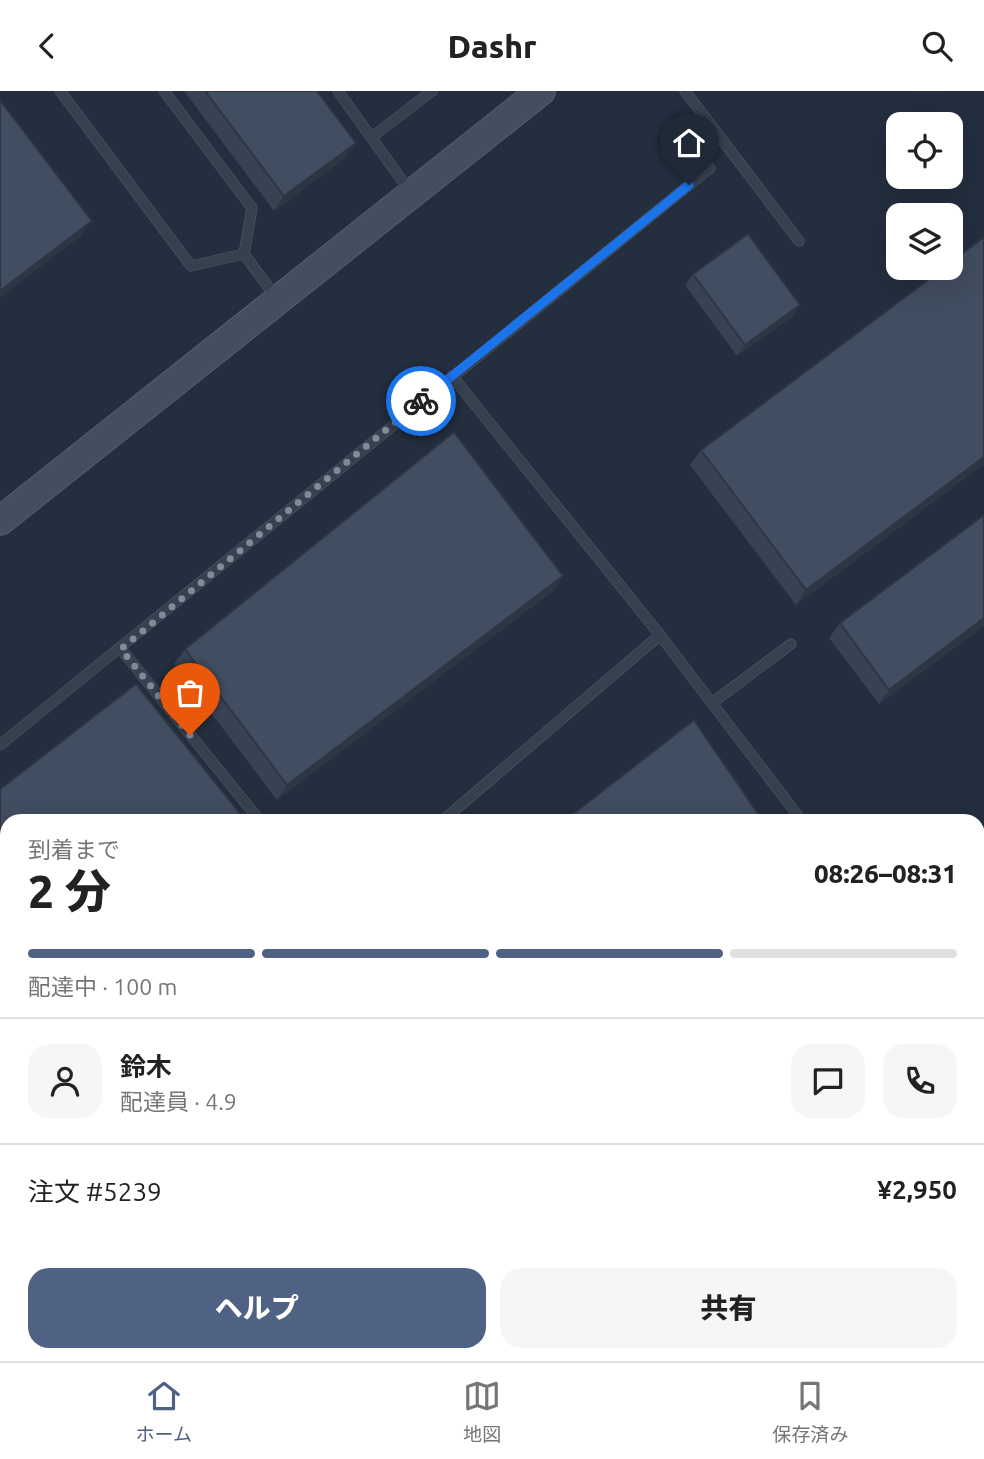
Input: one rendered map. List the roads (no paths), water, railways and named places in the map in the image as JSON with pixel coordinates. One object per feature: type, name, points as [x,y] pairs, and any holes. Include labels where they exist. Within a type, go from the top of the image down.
[{"type":"street","points":[[0,521],[535,93]]},
{"type":"lane","points":[[60,91],[191,266],[244,254]]},
{"type":"lane","points":[[164,91],[252,208],[244,254],[277,299]]},
{"type":"lane","points":[[338,91],[411,193]]},
{"type":"lane","points":[[372,137],[432,91]]},
{"type":"lane","points":[[685,91],[799,241]]},
{"type":"lane","points":[[0,745],[710,167]]},
{"type":"lane","points":[[452,376],[660,635],[797,814]]},
{"type":"lane","points":[[450,814],[660,635]]},
{"type":"lane","points":[[712,703],[791,644]]},
{"type":"lane","points":[[121,649],[254,814]]}]
